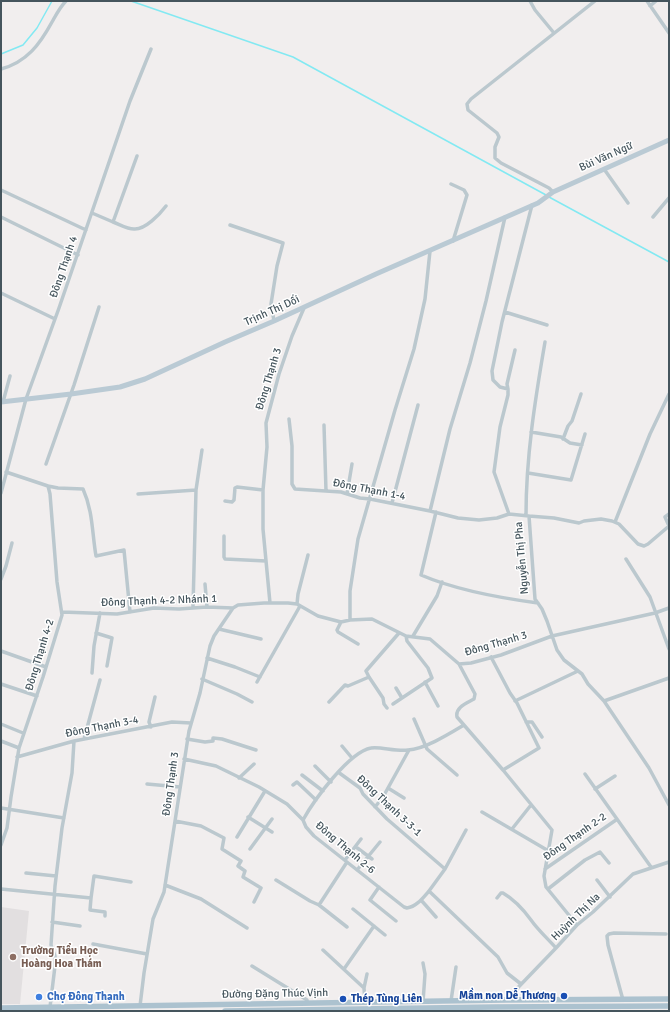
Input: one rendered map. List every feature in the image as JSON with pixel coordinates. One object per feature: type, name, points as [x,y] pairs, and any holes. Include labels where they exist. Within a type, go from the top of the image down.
[{"type":"main road","name":"Bùi Văn Ngữ","points":[[541,201],[552,192],[669,140]]},
{"type":"main road","name":"Trịnh Thị Dối","points":[[2,402],[26,398],[71,394],[120,387],[136,383],[541,201]]},
{"type":"main road","name":"Đường Đặng Thúc Vịnh","points":[[1,1008],[50,1007],[140,1009],[307,1003],[669,999]]},
{"type":"main road","name":"Đường Đặng Thúc Vịnh","points":[[225,1011],[657,1009],[669,1006]]},
{"type":"street","points":[[1,69],[22,60],[33,51],[66,1]]},
{"type":"street","points":[[530,1],[535,10],[554,33]]},
{"type":"street","points":[[552,192],[549,188],[501,163],[495,158],[495,147],[499,136],[468,110],[467,104],[471,99],[595,1]]},
{"type":"street","points":[[647,1],[669,33]]},
{"type":"street","points":[[650,6],[656,1]]},
{"type":"street","points":[[665,27],[669,24]]},
{"type":"street","name":"Đông Thạnh 4","points":[[1,493],[26,398],[78,255],[130,101],[151,49]]},
{"type":"street","points":[[113,222],[137,156]]},
{"type":"street","points":[[604,168],[628,203]]},
{"type":"street","points":[[451,184],[464,190],[467,195],[453,241]]},
{"type":"street","points":[[1,190],[86,230]]},
{"type":"street","points":[[653,217],[669,198]]},
{"type":"street","points":[[508,389],[500,387],[493,380],[492,371],[495,353],[532,205]]},
{"type":"street","points":[[92,214],[127,228],[134,229],[157,217],[166,206]]},
{"type":"street","points":[[1,217],[78,255]]},
{"type":"street","points":[[430,510],[450,429],[470,363],[486,301],[505,217]]},
{"type":"street","points":[[230,225],[283,243],[271,304],[274,321]]},
{"type":"street","points":[[350,620],[350,591],[358,539],[414,349],[425,299],[430,251]]},
{"type":"street","points":[[1,293],[55,319]]},
{"type":"street","points":[[46,464],[71,394],[99,307]]},
{"type":"street","name":"Đông Thạnh 3","points":[[270,603],[263,529],[262,490],[266,447],[266,423],[267,415],[290,344],[304,308]]},
{"type":"street","points":[[505,312],[547,325]]},
{"type":"street","points":[[545,342],[531,432],[528,473],[528,516],[554,518],[579,523],[602,519],[615,522],[619,524],[638,544],[644,546],[669,526],[665,517],[669,514]]},
{"type":"street","name":"Nguyễn Thị Pha","points":[[515,350],[507,384],[508,395],[500,427],[494,472],[509,514],[528,516],[535,599],[547,621],[557,650],[564,660],[578,671],[604,701],[649,768],[669,805]]},
{"type":"street","points":[[2,402],[10,376]]},
{"type":"street","points":[[563,439],[568,426],[572,421],[581,394]]},
{"type":"street","points":[[615,522],[650,434],[669,394]]},
{"type":"street","points":[[392,503],[418,405]]},
{"type":"street","name":"Đông Thạnh 1-4","points":[[289,419],[292,446],[292,484],[295,489],[341,492],[360,498],[430,510],[458,518],[479,520],[497,518],[509,514]]},
{"type":"street","points":[[324,425],[326,491]]},
{"type":"street","points":[[531,432],[582,445]]},
{"type":"street","points":[[528,473],[571,480],[585,434]]},
{"type":"street","points":[[194,607],[196,490],[202,450]]},
{"type":"street","points":[[347,494],[352,464]]},
{"type":"street","points":[[6,472],[48,486],[83,489],[88,500],[94,531],[93,537],[96,556],[124,550],[130,612]]},
{"type":"street","name":"Đông Thạnh 4-2","points":[[1,845],[7,828],[19,748],[60,624],[62,612],[57,582],[56,553],[48,486]]},
{"type":"street","points":[[225,501],[232,502],[234,500],[237,487],[262,490]]},
{"type":"street","points":[[138,494],[196,490]]},
{"type":"street","points":[[436,512],[421,575],[442,582],[510,599],[538,603]]},
{"type":"street","points":[[224,536],[225,559],[266,561]]},
{"type":"street","points":[[1,579],[12,543]]},
{"type":"street","points":[[257,682],[298,605],[298,594],[308,555]]},
{"type":"street","points":[[626,559],[650,597],[669,649]]},
{"type":"street","points":[[1,566],[6,566]]},
{"type":"street","points":[[413,636],[437,596],[442,582]]},
{"type":"street","points":[[205,584],[208,607]]},
{"type":"street","name":"Đông Thạnh 3","points":[[140,1009],[153,919],[164,892],[187,739],[214,636],[233,608],[238,606],[270,603],[298,605],[318,616],[341,622],[372,619],[406,636],[430,639],[459,664],[471,663],[491,657],[552,636]]},
{"type":"street","name":"Đông Thạnh 4-2 Nhánh 1","points":[[62,612],[117,614],[154,608],[233,608]]},
{"type":"street","points":[[552,636],[655,613],[669,608]]},
{"type":"street","points":[[92,673],[96,633],[100,613]]},
{"type":"street","points":[[341,622],[337,630],[338,632],[358,644]]},
{"type":"street","points":[[219,628],[261,639]]},
{"type":"street","points":[[96,633],[112,638],[107,666]]},
{"type":"street","points":[[387,708],[384,704],[383,698],[366,670],[399,633]]},
{"type":"street","points":[[394,704],[432,678],[428,668],[407,641],[406,636]]},
{"type":"street","points":[[1,651],[46,667]]},
{"type":"street","points":[[491,657],[539,748],[503,770]]},
{"type":"street","points":[[207,658],[260,677]]},
{"type":"street","points":[[459,664],[475,694],[474,699],[458,709],[456,713],[457,717],[552,830],[544,869],[546,887],[577,925]]},
{"type":"street","points":[[515,701],[578,671]]},
{"type":"street","points":[[329,702],[345,685],[348,686],[369,677]]},
{"type":"street","points":[[604,701],[669,678]]},
{"type":"street","points":[[202,679],[252,702]]},
{"type":"street","points":[[84,739],[100,680]]},
{"type":"street","points":[[425,682],[438,706]]},
{"type":"street","points":[[1,684],[37,696]]},
{"type":"street","points":[[396,688],[402,698]]},
{"type":"street","points":[[151,727],[149,722],[155,697]]},
{"type":"street","points":[[414,719],[427,749],[457,775]]},
{"type":"street","name":"Đông Thạnh 3-4","points":[[17,757],[84,739],[172,722],[191,723]]},
{"type":"street","points":[[526,722],[532,722],[542,737]]},
{"type":"street","points":[[1,724],[24,733]]},
{"type":"street","name":"Đông Thạnh 2-6","points":[[420,900],[410,908],[404,906],[314,836],[306,827],[303,820],[330,782],[352,758],[372,748],[409,750],[439,740],[464,725]]},
{"type":"street","points":[[187,739],[205,742],[213,741],[213,738],[222,739],[256,750]]},
{"type":"street","points":[[1,741],[19,748]]},
{"type":"street","points":[[50,1007],[55,966],[55,956],[51,945],[56,876],[72,774],[74,741]]},
{"type":"street","points":[[342,746],[352,758]]},
{"type":"street","points":[[375,807],[388,788],[409,750]]},
{"type":"street","points":[[184,759],[216,766],[265,791],[287,804],[303,820]]},
{"type":"street","points":[[239,778],[254,764]]},
{"type":"street","points":[[315,766],[330,782]]},
{"type":"street","name":"Đông Thạnh 3-3-1","points":[[338,772],[360,788],[363,794],[387,819],[445,869]]},
{"type":"street","points":[[585,774],[650,868]]},
{"type":"street","points":[[302,775],[323,791]]},
{"type":"street","points":[[595,789],[615,776]]},
{"type":"street","points":[[293,785],[297,782],[316,800]]},
{"type":"street","points":[[147,784],[180,787]]},
{"type":"street","points":[[388,788],[404,798]]},
{"type":"street","points":[[237,837],[265,791]]},
{"type":"street","points":[[512,828],[532,805]]},
{"type":"street","points":[[1,808],[64,818]]},
{"type":"street","points":[[482,812],[512,828],[547,850]]},
{"type":"street","points":[[248,817],[272,832]]},
{"type":"street","points":[[250,848],[272,819]]},
{"type":"street","name":"Đông Thạnh 2-2","points":[[544,869],[616,820]]},
{"type":"street","points":[[175,821],[201,826],[224,838],[222,849],[241,861],[238,866],[245,871],[244,877],[261,888],[254,902]]},
{"type":"street","points":[[436,917],[420,900],[429,891],[445,869],[466,830]]},
{"type":"street","points":[[320,905],[361,839]]},
{"type":"street","points":[[357,870],[380,842]]},
{"type":"street","points":[[356,847],[372,859]]},
{"type":"street","points":[[548,889],[585,860],[600,852],[609,863]]},
{"type":"street","name":"Huỳnh Thị Na","points":[[505,1000],[577,925],[610,897],[633,874],[669,862]]},
{"type":"street","points":[[26,873],[56,876]]},
{"type":"street","points":[[105,916],[105,912],[90,910],[94,876],[131,882]]},
{"type":"street","points":[[276,880],[310,901],[320,905],[347,927]]},
{"type":"street","points":[[597,880],[610,897]]},
{"type":"street","points":[[165,885],[201,899],[247,928]]},
{"type":"street","points":[[379,887],[370,900],[396,921]]},
{"type":"street","points":[[1,889],[91,898]]},
{"type":"street","points":[[429,891],[498,957],[503,968],[521,984]]},
{"type":"street","points":[[497,898],[501,893],[504,893],[526,911],[531,920],[556,948]]},
{"type":"street","points":[[353,909],[385,935]]},
{"type":"street","points":[[52,922],[80,926]]},
{"type":"street","points":[[344,969],[374,926]]},
{"type":"street","points":[[624,1000],[608,945],[607,936],[614,933],[666,934]]},
{"type":"street","points":[[93,944],[147,954]]},
{"type":"street","points":[[323,950],[364,988]]},
{"type":"street","points":[[422,1002],[425,974],[423,963]]},
{"type":"street","points":[[252,966],[307,1000],[307,1003]]},
{"type":"street","points":[[451,1001],[456,967]]},
{"type":"street","points":[[365,1003],[364,988],[367,974]]},
{"type":"shaded area","name":"Trường Tiểu Học Hoàng Hoa Thám","points":[[1,907],[29,911],[20,1004],[1,1004]]},
{"type":"waterway","points":[[1,54],[23,45],[37,28],[52,1]]},
{"type":"waterway","points":[[131,1],[293,57],[546,195]]},
{"type":"waterway","points":[[549,197],[669,262]]},
{"type":"place","name":"Trường Tiểu Học Hoàng Hoa Thám","points":[[13,957]]},
{"type":"place","name":"Mầm non Dễ Thương","points":[[564,996]]},
{"type":"place","name":"Chợ Đông Thạnh","points":[[39,997]]},
{"type":"place","name":"Thép Tùng Liên","points":[[343,999]]}]
